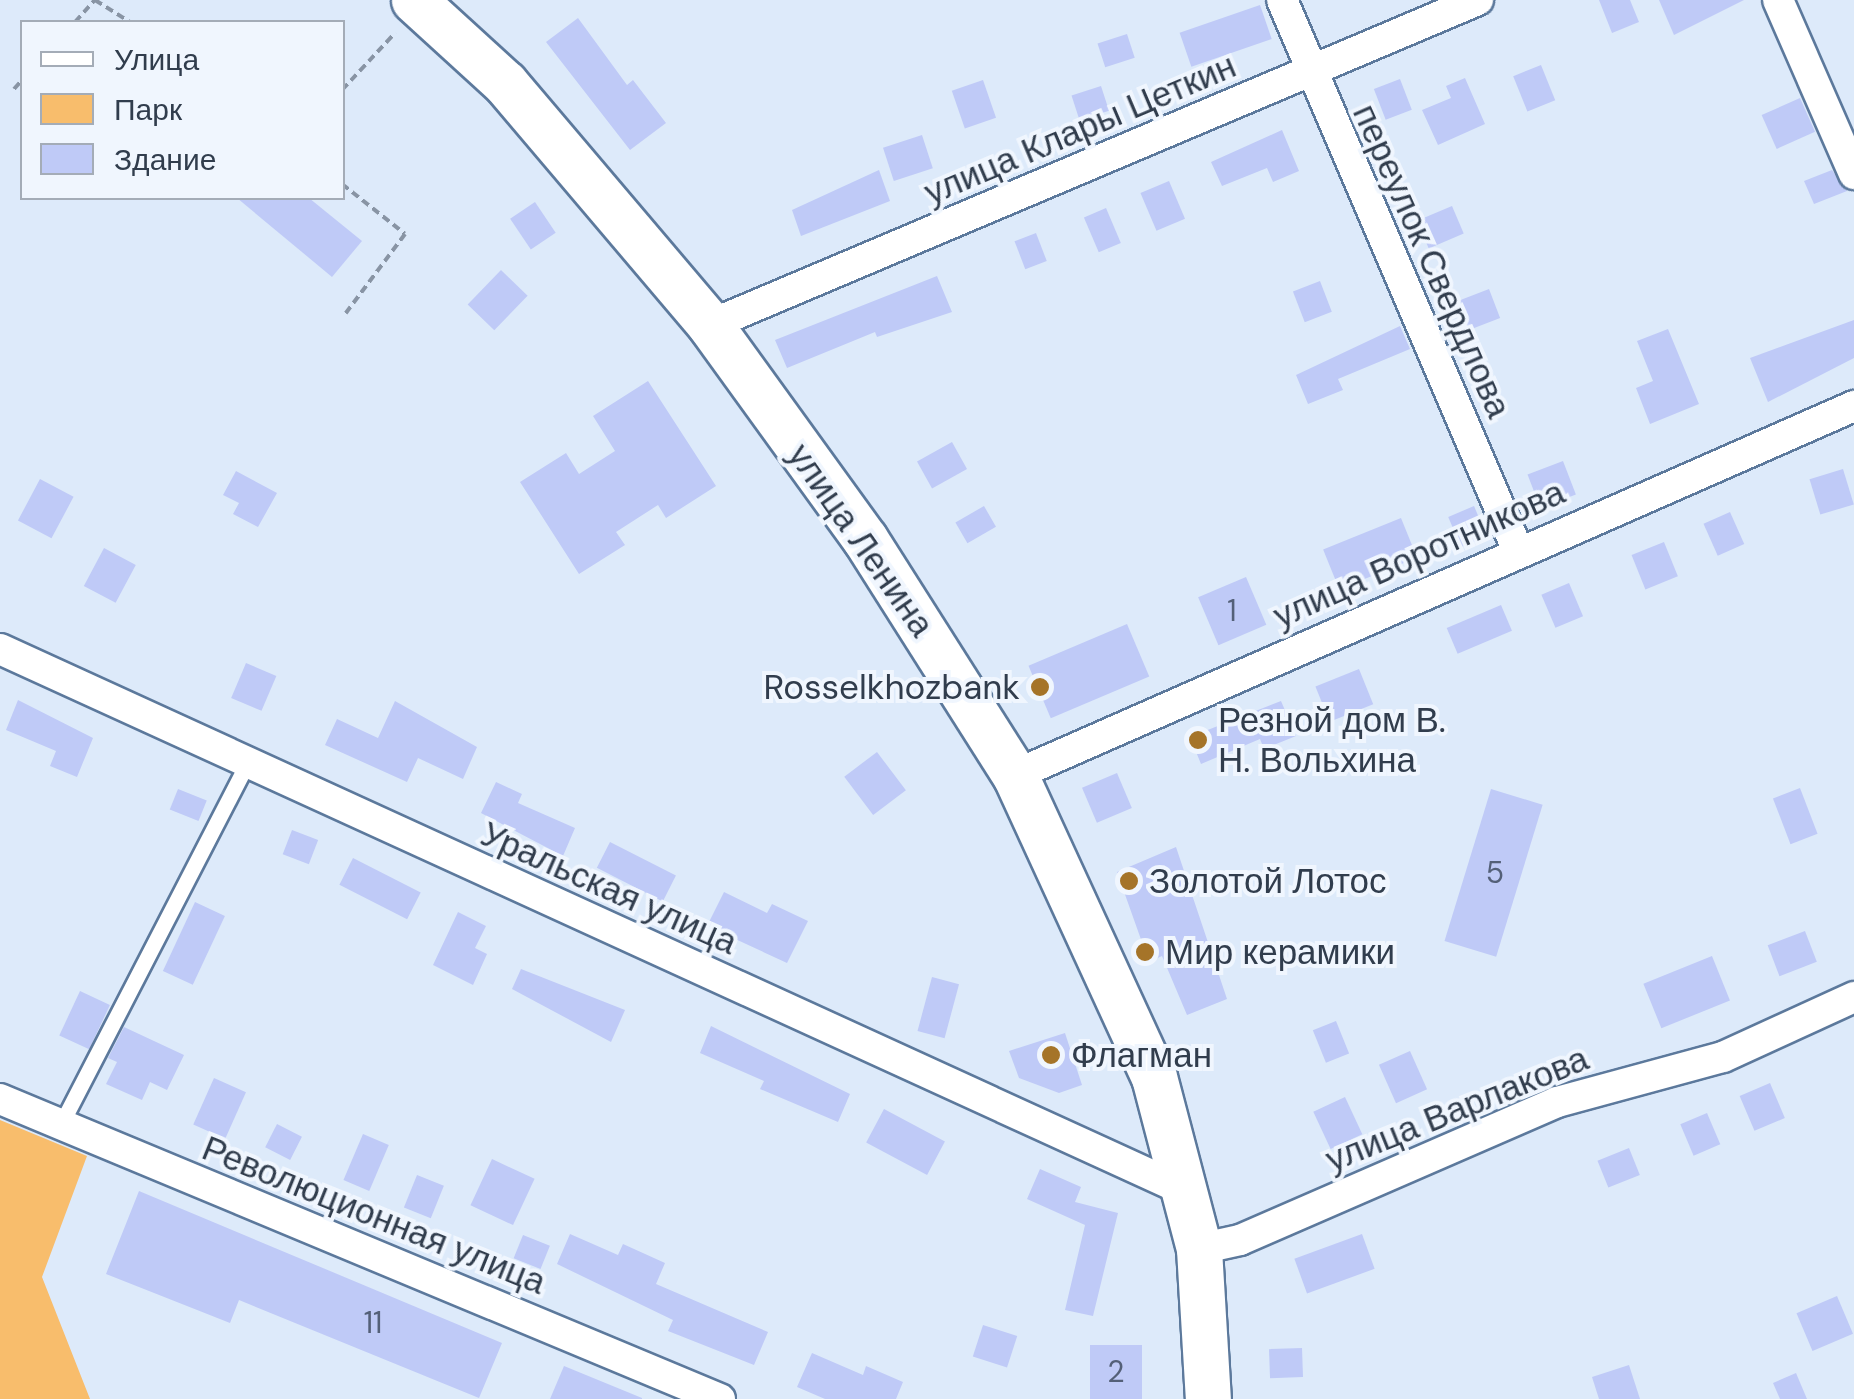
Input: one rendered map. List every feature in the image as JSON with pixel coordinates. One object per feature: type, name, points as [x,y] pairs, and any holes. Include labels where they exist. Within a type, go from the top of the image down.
[{"type":"main road","name":"улица Ленина","points":[[405,17],[505,83],[710,325],[865,539],[1016,775],[1154,1077],[1188,1192],[1200,1249],[1208,1399]]},
{"type":"street","name":"переулок Свердлова","points":[[1282,0],[1308,72],[1518,551]]},
{"type":"street","name":"улица Клары Цеткин","points":[[710,325],[1478,0]]},
{"type":"street","points":[[1778,0],[1854,174]]},
{"type":"street","name":"улица Воротникова","points":[[1016,775],[1854,406]]},
{"type":"street","name":"Уральская улица","points":[[0,649],[246,766],[1188,1192]]},
{"type":"street","name":"улица Варлакова","points":[[1200,1249],[1240,1240],[1557,1102],[1723,1057],[1854,997]]},
{"type":"street","name":"Революционная улица","points":[[0,1100],[720,1399]]},
{"type":"lane","points":[[60,1126],[246,766]]},
{"type":"path","points":[[77,20],[95,0],[127,20]]},
{"type":"path","points":[[345,87],[405,17]]},
{"type":"path","points":[[14,89],[20,82]]},
{"type":"path","points":[[345,186],[405,234],[346,313]]},
{"type":"green space","points":[[0,1120],[87,1156],[42,1277],[90,1399],[0,1399]]},
{"type":"building","points":[[1599,0],[1630,0],[1639,22],[1612,33]]},
{"type":"building","points":[[1659,0],[1744,0],[1674,35]]},
{"type":"building","points":[[1260,5],[1272,39],[1191,67],[1180,33]]},
{"type":"building","points":[[578,18],[627,85],[633,80],[666,123],[630,150],[546,42]]},
{"type":"building","points":[[1127,34],[1135,58],[1105,67],[1098,44]]},
{"type":"building","points":[[1541,65],[1555,100],[1527,111],[1513,76]]},
{"type":"building","points":[[1465,78],[1485,124],[1438,145],[1422,110],[1451,98],[1446,86]]},
{"type":"building","points":[[1400,79],[1412,110],[1386,120],[1374,89]]},
{"type":"building","points":[[983,80],[996,118],[965,129],[952,91]]},
{"type":"building","points":[[1101,86],[1109,111],[1080,120],[1072,96]]},
{"type":"building","points":[[1800,98],[1815,132],[1777,149],[1762,115]]},
{"type":"building","points":[[1282,130],[1299,171],[1273,182],[1267,168],[1222,186],[1211,162]]},
{"type":"building","points":[[922,135],[933,168],[894,181],[883,148]]},
{"type":"building","points":[[879,170],[890,201],[801,236],[792,210]]},
{"type":"building","points":[[1832,170],[1847,191],[1814,204],[1804,181]]},
{"type":"building","points":[[1169,181],[1185,219],[1156,231],[1140,193]]},
{"type":"building","points":[[239,200],[311,200],[362,241],[332,277]]},
{"type":"building","points":[[535,202],[556,233],[531,249],[510,219]]},
{"type":"building","points":[[1452,206],[1464,234],[1429,248],[1417,221]]},
{"type":"building","points":[[1106,208],[1121,243],[1099,252],[1084,217]]},
{"type":"building","points":[[1036,233],[1047,261],[1025,269],[1015,241]]},
{"type":"building","points":[[501,270],[528,296],[494,330],[468,305]]},
{"type":"building","points":[[937,276],[952,312],[877,337],[875,332],[787,368],[775,340]]},
{"type":"building","points":[[1320,281],[1332,312],[1305,322],[1293,291]]},
{"type":"building","points":[[1489,289],[1500,318],[1468,330],[1457,301]]},
{"type":"building","points":[[1854,320],[1854,358],[1768,402],[1750,358]]},
{"type":"building","points":[[1400,326],[1410,349],[1338,379],[1343,390],[1308,404],[1296,375]]},
{"type":"building","points":[[1668,329],[1699,404],[1650,424],[1636,388],[1653,381],[1637,341]]},
{"type":"building","points":[[648,381],[716,486],[666,518],[658,505],[616,532],[625,545],[579,574],[520,482],[566,453],[579,474],[615,451],[593,416]]},
{"type":"building","points":[[952,442],[967,469],[932,489],[917,461]]},
{"type":"building","points":[[1563,461],[1576,495],[1540,508],[1528,475]]},
{"type":"building","points":[[1843,469],[1854,504],[1820,515],[1810,479]]},
{"type":"building","points":[[236,471],[277,493],[258,527],[233,514],[239,503],[223,495]]},
{"type":"building","points":[[40,479],[74,497],[51,538],[18,520]]},
{"type":"building","points":[[984,506],[996,527],[967,543],[955,522]]},
{"type":"building","points":[[1474,506],[1487,536],[1461,547],[1448,517]]},
{"type":"building","points":[[1730,512],[1744,544],[1718,556],[1704,524]]},
{"type":"building","points":[[1401,518],[1417,558],[1339,589],[1323,549]]},
{"type":"building","points":[[1664,542],[1678,576],[1645,589],[1632,555]]},
{"type":"building","points":[[104,548],[136,565],[116,603],[84,586]]},
{"type":"building","points":[[1246,577],[1266,625],[1218,645],[1198,597]]},
{"type":"building","points":[[1569,583],[1583,616],[1555,628],[1541,595]]},
{"type":"building","points":[[1501,605],[1512,631],[1458,654],[1447,628]]},
{"type":"building","points":[[1127,624],[1149,676],[1051,718],[1029,666]]},
{"type":"building","points":[[246,663],[276,676],[262,711],[231,698]]},
{"type":"building","points":[[1359,669],[1373,704],[1330,722],[1315,687]]},
{"type":"building","points":[[18,700],[93,738],[77,777],[50,766],[56,751],[6,730]]},
{"type":"building","points":[[395,701],[477,747],[463,779],[418,758],[407,782],[325,745],[337,719],[378,738]]},
{"type":"building","points":[[1281,701],[1296,736],[1264,749],[1260,739],[1201,764],[1190,737]]},
{"type":"building","points":[[877,752],[906,790],[873,815],[844,777]]},
{"type":"building","points":[[1117,773],[1132,808],[1097,823],[1082,788]]},
{"type":"building","points":[[496,782],[522,794],[518,803],[575,828],[563,856],[481,813]]},
{"type":"building","points":[[1800,788],[1818,834],[1790,844],[1773,798]]},
{"type":"building","points":[[178,789],[207,801],[199,821],[170,809]]},
{"type":"building","points":[[1491,789],[1543,805],[1496,957],[1445,941]]},
{"type":"building","points":[[292,830],[318,840],[309,864],[283,854]]},
{"type":"building","points":[[610,842],[676,876],[663,901],[597,868]]},
{"type":"building","points":[[1176,847],[1227,999],[1187,1015],[1162,956],[1149,962],[1117,872]]},
{"type":"building","points":[[353,858],[421,893],[407,919],[339,885]]},
{"type":"building","points":[[724,892],[767,913],[772,904],[808,921],[787,963],[707,926]]},
{"type":"building","points":[[195,902],[225,916],[193,985],[163,971]]},
{"type":"building","points":[[458,912],[486,926],[475,948],[487,954],[473,985],[433,965]]},
{"type":"building","points":[[1805,931],[1817,962],[1779,976],[1768,945]]},
{"type":"building","points":[[1712,956],[1730,1001],[1661,1028],[1643,984]]},
{"type":"building","points":[[521,969],[625,1010],[611,1042],[512,989]]},
{"type":"building","points":[[932,977],[959,984],[945,1038],[918,1031]]},
{"type":"building","points":[[80,991],[110,1005],[89,1049],[59,1035]]},
{"type":"building","points":[[1336,1021],[1349,1053],[1326,1063],[1313,1030]]},
{"type":"building","points":[[711,1026],[850,1094],[838,1122],[760,1089],[764,1081],[700,1053]]},
{"type":"building","points":[[124,1027],[184,1055],[167,1090],[150,1082],[142,1100],[106,1084],[117,1062],[108,1058]]},
{"type":"building","points":[[1065,1033],[1082,1085],[1059,1093],[1019,1078],[1009,1051]]},
{"type":"building","points":[[1410,1051],[1427,1089],[1396,1103],[1379,1065]]},
{"type":"building","points":[[214,1078],[246,1092],[225,1139],[193,1125]]},
{"type":"building","points":[[1770,1083],[1785,1118],[1754,1131],[1740,1096]]},
{"type":"building","points":[[1345,1097],[1362,1134],[1331,1149],[1313,1112]]},
{"type":"building","points":[[884,1109],[945,1141],[927,1175],[866,1143]]},
{"type":"building","points":[[1707,1113],[1720,1144],[1694,1156],[1680,1124]]},
{"type":"building","points":[[277,1124],[302,1137],[290,1160],[265,1147]]},
{"type":"building","points":[[363,1134],[389,1145],[369,1191],[343,1180]]},
{"type":"building","points":[[1629,1148],[1640,1175],[1608,1188],[1597,1161]]},
{"type":"building","points":[[492,1159],[535,1179],[513,1225],[470,1205]]},
{"type":"building","points":[[1040,1169],[1081,1187],[1075,1202],[1118,1213],[1093,1316],[1065,1310],[1085,1225],[1027,1199]]},
{"type":"building","points":[[417,1175],[444,1186],[431,1218],[404,1207]]},
{"type":"building","points":[[139,1191],[502,1343],[479,1398],[239,1300],[230,1323],[106,1274]]},
{"type":"building","points":[[570,1234],[618,1255],[623,1244],[665,1263],[656,1284],[768,1332],[754,1365],[668,1331],[673,1320],[557,1264]]},
{"type":"building","points":[[1362,1234],[1375,1269],[1307,1293],[1294,1259]]},
{"type":"building","points":[[523,1235],[550,1246],[541,1269],[514,1258]]},
{"type":"building","points":[[1837,1296],[1853,1334],[1813,1351],[1796,1313]]},
{"type":"building","points":[[983,1325],[1017,1336],[1007,1368],[973,1356]]},
{"type":"building","points":[[1090,1345],[1142,1345],[1142,1399],[1090,1399]]},
{"type":"building","points":[[1302,1348],[1303,1377],[1270,1378],[1269,1349]]},
{"type":"building","points":[[812,1353],[863,1375],[866,1366],[903,1382],[896,1399],[825,1399],[797,1387]]},
{"type":"building","points":[[1629,1365],[1640,1399],[1599,1399],[1592,1377]]},
{"type":"building","points":[[564,1366],[642,1398],[642,1399],[550,1399]]},
{"type":"building","points":[[1796,1373],[1807,1399],[1780,1399],[1773,1383]]},
{"type":"place","name":"Rosselkhozbank","points":[[1040,687]]},
{"type":"place","name":"Резной дом В. Н. Вольхина","points":[[1198,740]]},
{"type":"place","name":"Золотой Лотос","points":[[1129,881]]},
{"type":"place","name":"Мир керамики","points":[[1145,952]]},
{"type":"place","name":"Флагман","points":[[1051,1055]]}]
